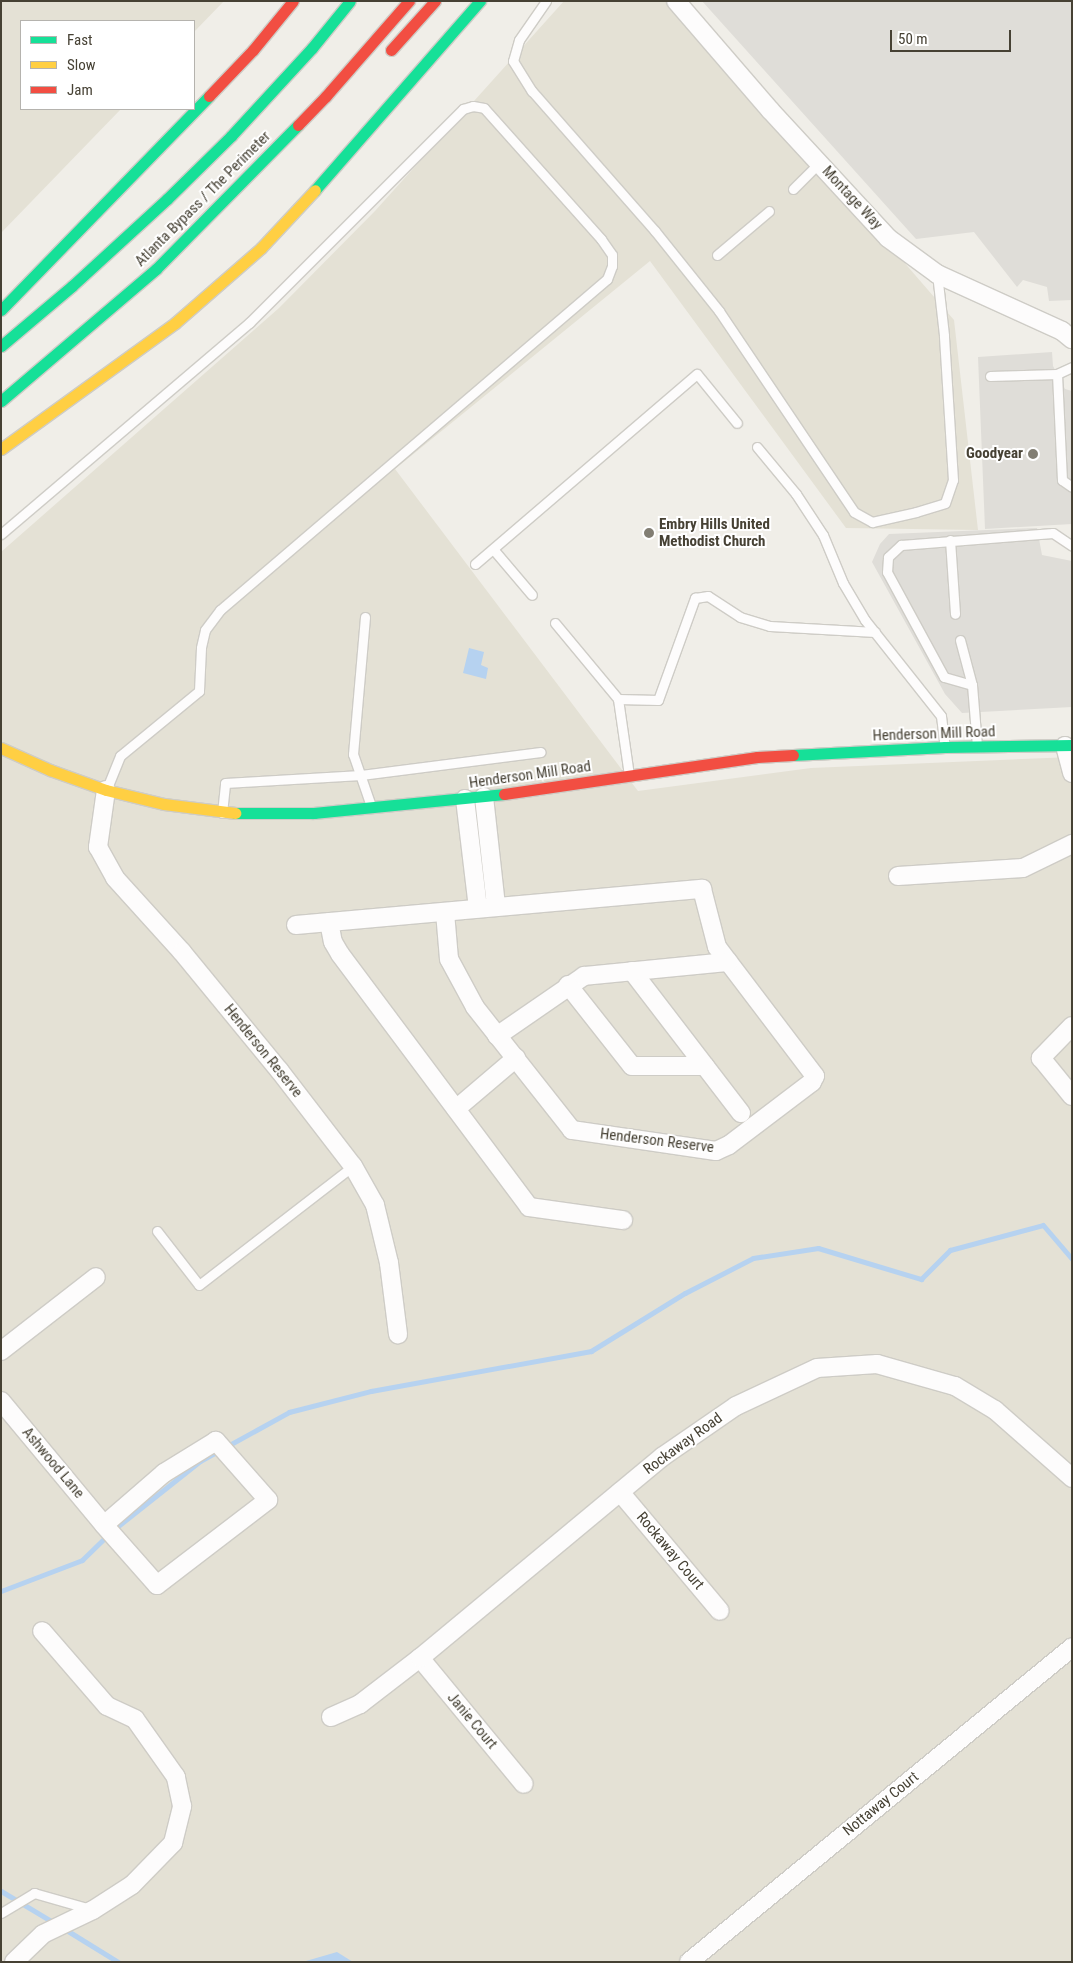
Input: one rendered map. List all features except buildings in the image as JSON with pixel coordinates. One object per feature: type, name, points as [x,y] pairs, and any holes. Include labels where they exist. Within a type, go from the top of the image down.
[{"type":"main road","points":[[1,310],[253,50],[293,1]]},
{"type":"main road","name":"Atlanta Bypass / The Perimeter","points":[[1,346],[153,212],[231,136],[312,48],[350,1]]},
{"type":"main road","name":"Atlanta Bypass / The Perimeter","points":[[1,401],[156,269],[326,96],[409,1]]},
{"type":"main road","points":[[381,60],[435,1]]},
{"type":"main road","points":[[1,449],[175,323],[261,248],[349,153],[480,1]]},
{"type":"main road","points":[[156,269],[254,187]]},
{"type":"main road","name":"Henderson Mill Road","points":[[1,748],[50,770],[106,790],[164,804],[222,813],[314,813],[484,797],[757,757],[945,747],[1068,746]]},
{"type":"street","name":"Montage Way","points":[[676,1],[770,110],[888,238],[937,274],[1062,331],[1072,339]]},
{"type":"street","points":[[1068,746],[1072,773]]},
{"type":"street","name":"Henderson Reserve","points":[[106,790],[98,847],[115,878],[182,952],[278,1070],[352,1166],[375,1205],[389,1263],[398,1334]]},
{"type":"street","points":[[484,797],[496,906]]},
{"type":"street","points":[[465,799],[478,908]]},
{"type":"street","points":[[470,844],[488,842]]},
{"type":"street","points":[[898,876],[1022,868],[1072,844]]},
{"type":"street","name":"Henderson Reserve","points":[[296,925],[702,889],[716,947],[814,1076],[812,1082],[728,1145],[716,1151],[572,1130],[475,1007],[449,959],[446,912]]},
{"type":"street","points":[[329,922],[333,942],[340,954],[529,1207],[623,1220]]},
{"type":"street","points":[[497,1036],[568,985],[584,976],[728,962]]},
{"type":"street","points":[[632,971],[741,1113]]},
{"type":"street","points":[[568,985],[632,1066],[705,1066]]},
{"type":"street","points":[[1072,1026],[1041,1058],[1072,1096]]},
{"type":"street","points":[[456,1109],[516,1058]]},
{"type":"street","points":[[1,1351],[96,1277]]},
{"type":"street","name":"Rockaway Road","points":[[331,1717],[360,1704],[420,1658],[662,1457],[736,1406],[817,1368],[877,1364],[955,1386],[995,1410],[1072,1478]]},
{"type":"street","name":"Ashwood Lane","points":[[1,1401],[104,1526],[157,1585],[268,1500],[216,1441],[164,1473],[104,1526]]},
{"type":"street","name":"Rockaway Court","points":[[620,1492],[720,1610]]},
{"type":"street","points":[[14,1962],[43,1934],[93,1910],[132,1885],[173,1844],[182,1806],[176,1777],[135,1719],[107,1706],[42,1631]]},
{"type":"street","name":"Nottaway Court","points":[[689,1962],[1072,1647]]},
{"type":"street","name":"Janie Court","points":[[420,1658],[524,1784]]},
{"type":"lane","points":[[546,1],[519,40],[513,61],[532,90],[655,231],[719,311],[854,512],[872,522],[945,503],[953,480],[944,335],[937,274]]},
{"type":"lane","points":[[1,534],[249,322],[462,108],[473,106],[484,108],[601,239],[612,255],[612,266],[607,279],[220,610],[205,630],[201,648],[199,691],[120,756],[106,790]]},
{"type":"lane","points":[[793,189],[819,163]]},
{"type":"lane","points":[[717,255],[769,211]]},
{"type":"lane","points":[[990,376],[1057,374],[1072,367]]},
{"type":"lane","points":[[475,564],[697,374],[737,423]]},
{"type":"lane","points":[[1057,374],[1062,480],[1072,487]]},
{"type":"lane","points":[[757,447],[796,494],[823,535],[843,583],[865,620],[941,716],[945,747]]},
{"type":"lane","points":[[972,685],[944,677],[887,572],[888,557],[901,545],[1052,533],[1072,546]]},
{"type":"lane","points":[[950,540],[955,614]]},
{"type":"lane","points":[[493,549],[532,595]]},
{"type":"lane","points":[[618,700],[658,700],[694,598],[708,596],[740,617],[770,626],[875,632]]},
{"type":"lane","points":[[365,618],[353,754],[371,809]]},
{"type":"lane","points":[[555,623],[618,700],[629,775]]},
{"type":"lane","points":[[960,640],[972,685],[977,746]]},
{"type":"lane","points":[[222,813],[225,782],[361,775],[541,752]]},
{"type":"lane","points":[[157,1231],[199,1285],[352,1166]]},
{"type":"lane","points":[[1,1914],[34,1894],[93,1910]]},
{"type":"shaded area","points":[[1,1],[224,1],[195,31],[195,20],[20,20],[20,110],[120,110],[1,233]]},
{"type":"shaded area","points":[[564,1],[678,1],[954,320],[978,530],[846,528],[650,261],[395,469],[638,791],[811,768],[1072,757],[1072,1962],[1,1962],[1,552],[279,308],[375,211]]},
{"type":"shaded area","points":[[702,1],[1072,1],[1072,300],[1049,301],[1047,287],[1023,280],[1017,287],[974,232],[916,239]]},
{"type":"shaded area","points":[[1052,352],[1053,366],[1065,389],[1072,391],[1072,524],[985,529],[978,357]]},
{"type":"shaded area","points":[[1037,528],[1042,555],[1072,561],[1072,707],[962,713],[945,694],[872,562],[880,544],[889,534]]},
{"type":"water","points":[[469,648],[484,652],[481,665],[488,668],[486,679],[463,673]]},
{"type":"water","points":[[337,1952],[353,1962],[305,1962],[306,1961]]},
{"type":"waterway","points":[[1,1591],[82,1560],[113,1530],[200,1461],[289,1412],[371,1391],[591,1351],[685,1293],[753,1258],[818,1248],[921,1279],[950,1250],[1043,1225],[1072,1259]]},
{"type":"waterway","points":[[1,1891],[56,1924]]},
{"type":"waterway","points":[[63,1928],[118,1962]]},
{"type":"traffic: fast","points":[[1,346],[72,286],[167,199],[231,136],[312,48],[350,1]]},
{"type":"traffic: fast","points":[[315,190],[480,1]]},
{"type":"traffic: fast","points":[[1,310],[209,96]]},
{"type":"traffic: fast","points":[[1,401],[156,269],[298,125]]},
{"type":"traffic: fast","points":[[793,755],[945,747],[1072,745]]},
{"type":"traffic: fast","points":[[235,813],[314,813],[504,794]]},
{"type":"traffic: slow","points":[[1,449],[175,323],[261,248],[315,190]]},
{"type":"traffic: slow","points":[[1,748],[50,770],[106,790],[164,804],[235,813]]},
{"type":"traffic: jam","points":[[209,96],[253,50],[293,1]]},
{"type":"traffic: jam","points":[[298,125],[326,96],[409,1]]},
{"type":"traffic: jam","points":[[391,50],[435,1]]},
{"type":"traffic: jam","points":[[504,794],[757,757],[793,755]]},
{"type":"place","name":"Goodyear","points":[[1033,454]]},
{"type":"place","name":"Embry Hills United Methodist Church","points":[[649,533]]}]
